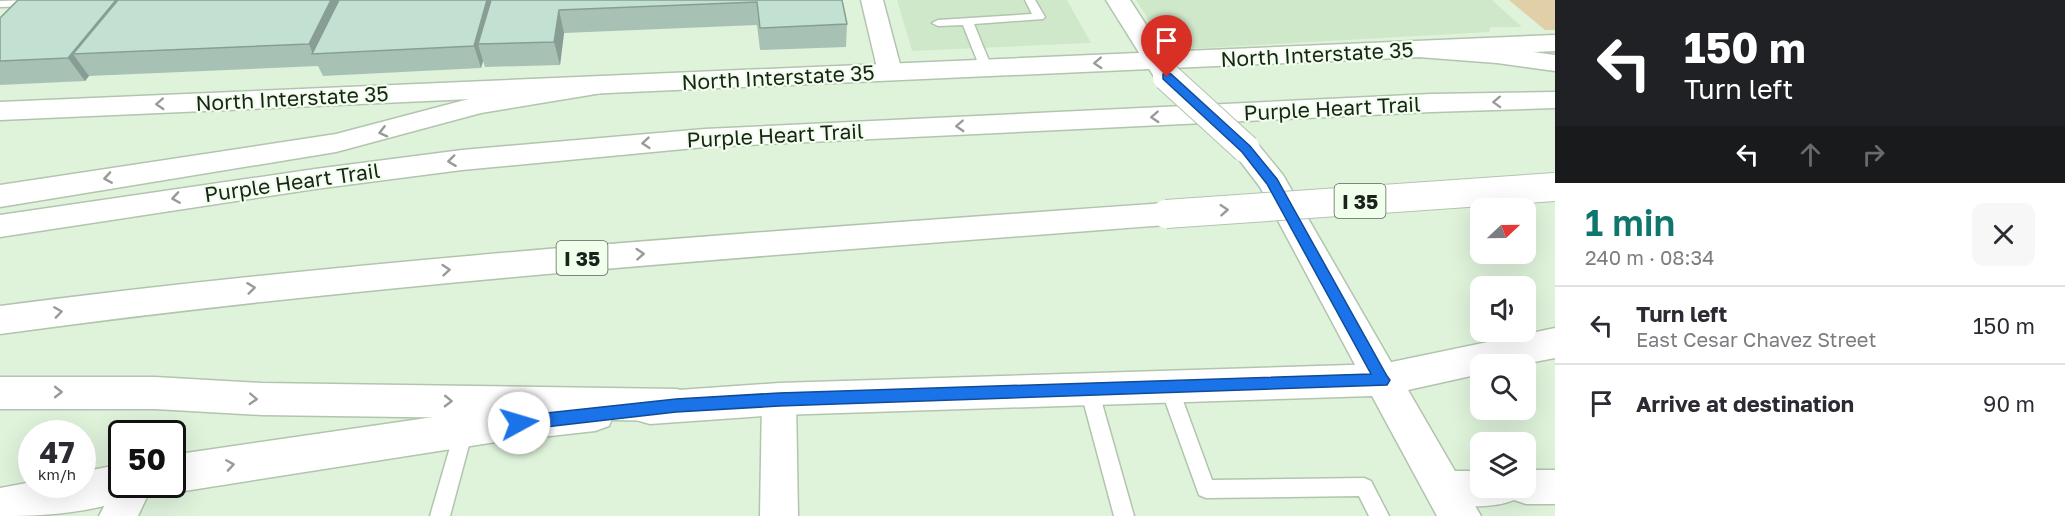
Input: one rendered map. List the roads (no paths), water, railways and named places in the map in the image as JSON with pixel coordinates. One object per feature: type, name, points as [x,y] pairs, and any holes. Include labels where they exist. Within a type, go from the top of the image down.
[{"type":"main road","points":[[1118,0],[1162,69],[1246,149],[1272,182],[1452,502]]},
{"type":"main road","name":"North Interstate 35","points":[[0,111],[986,68],[1162,69],[1401,50],[1555,43]]},
{"type":"main road","points":[[1401,50],[1497,55],[1555,63]]},
{"type":"main road","points":[[0,196],[336,143],[480,105],[604,85]]},
{"type":"main road","name":"Purple Heart Trail","points":[[0,226],[315,178],[462,160],[705,138],[1431,103],[1555,100]]},
{"type":"main road","name":"I 35","points":[[0,320],[330,280],[549,260],[1555,187]]},
{"type":"main road","points":[[186,472],[464,430],[676,405],[779,399],[1382,380],[1554,345]]},
{"type":"main road","points":[[0,393],[155,393],[262,399],[676,405]]},
{"type":"main road","points":[[0,508],[108,486]]},
{"type":"street","points":[[872,0],[890,72]]},
{"type":"street","points":[[779,399],[779,516]]},
{"type":"street","points":[[1536,487],[1555,487]]},
{"type":"street","points":[[1452,502],[1470,497]]},
{"type":"street","points":[[118,516],[128,498]]},
{"type":"lane","points":[[938,23],[1039,17],[1030,0]]},
{"type":"lane","points":[[0,4],[45,2]]},
{"type":"lane","points":[[967,22],[986,68]]},
{"type":"lane","points":[[1169,387],[1206,489],[1364,487],[1379,516]]},
{"type":"lane","points":[[1089,389],[1125,516]]},
{"type":"lane","points":[[440,516],[464,430]]}]
